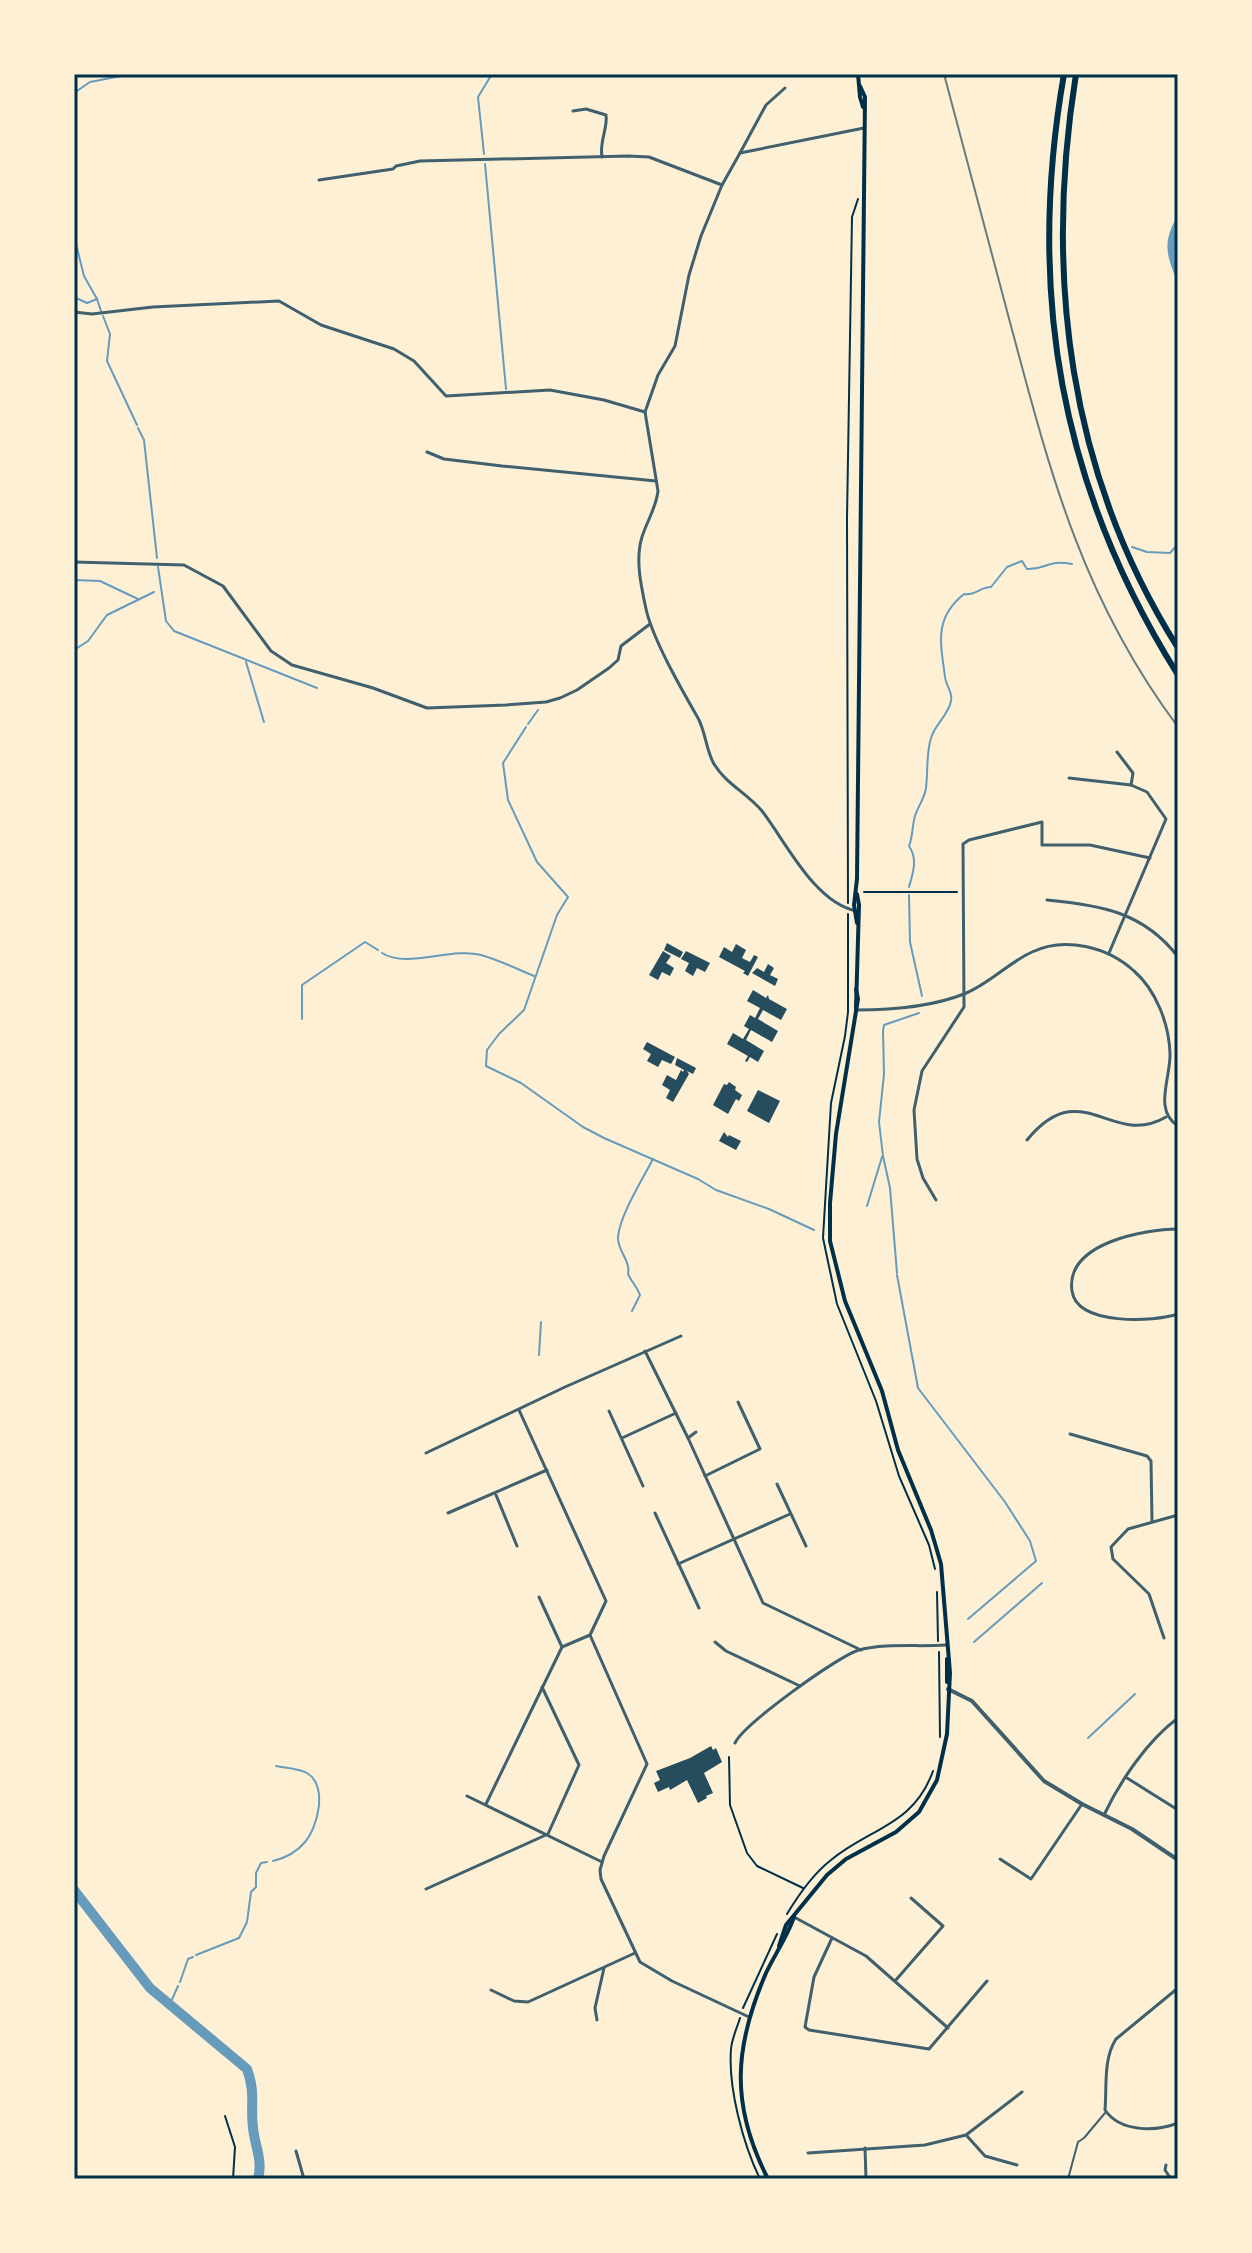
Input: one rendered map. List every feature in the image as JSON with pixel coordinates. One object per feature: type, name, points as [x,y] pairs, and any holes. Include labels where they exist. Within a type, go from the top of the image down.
[{"type":"highway","points":[[1064,74],[1051,158],[1048,205],[1051,308],[1064,394],[1084,475],[1112,550],[1144,618],[1178,675]]},
{"type":"highway","points":[[1076,74],[1061,208],[1065,310],[1074,377],[1086,435],[1110,506],[1137,574],[1178,648]]},
{"type":"main road","points":[[768,2179],[751,2143],[741,2099],[741,2053],[749,2017],[779,1946],[809,1895],[835,1867],[896,1832],[924,1805],[935,1785],[943,1759],[948,1689],[943,1578],[938,1552],[901,1461],[882,1391],[845,1301],[830,1241],[836,1134],[858,999],[857,923],[854,910],[865,97],[858,74]]},
{"type":"street","points":[[785,88],[766,105],[722,185],[694,257],[675,346],[658,375],[645,412],[657,502],[643,533],[639,560],[650,624],[688,704],[698,718],[711,757],[721,774],[761,810],[812,879],[833,900],[854,910]]},
{"type":"street","points":[[573,111],[586,109],[608,118],[600,144],[602,157]]},
{"type":"street","points":[[740,153],[864,128]]},
{"type":"street","points":[[319,180],[393,169],[420,161],[649,157],[722,185]]},
{"type":"street","points":[[74,312],[104,313],[153,307],[279,301],[321,325],[394,349],[414,361],[446,396],[550,390],[604,400],[645,412]]},
{"type":"street","points":[[427,452],[444,459],[491,465],[656,481]]},
{"type":"street","points":[[74,562],[184,565],[223,586],[271,651],[292,665],[373,688],[427,708],[546,702],[560,698],[609,668],[618,660],[621,646],[650,624]]},
{"type":"street","points":[[1117,752],[1133,773],[1131,785]]},
{"type":"street","points":[[1076,778],[1077,771]]},
{"type":"street","points":[[1069,778],[1131,785],[1147,792],[1166,819],[1109,953]]},
{"type":"street","points":[[936,1200],[923,1178],[917,1159],[913,1128],[915,1101],[918,1083],[929,1058],[962,1012],[963,844],[1042,822],[1042,845],[1090,845],[1150,858]]},
{"type":"street","points":[[1047,900],[1083,903],[1125,914],[1150,928],[1178,957]]},
{"type":"street","points":[[856,1010],[915,1007],[964,994],[1039,949],[1084,946],[1109,953],[1141,977],[1162,1016],[1170,1051],[1166,1117],[1178,1126]]},
{"type":"street","points":[[1027,1140],[1049,1120],[1073,1111],[1094,1113],[1132,1127],[1149,1125],[1166,1117]]},
{"type":"street","points":[[1178,1229],[1130,1234],[1104,1244],[1081,1263],[1074,1274],[1072,1291],[1076,1300],[1087,1309],[1115,1318],[1144,1321],[1178,1314]]},
{"type":"street","points":[[426,1453],[681,1336]]},
{"type":"street","points":[[645,1351],[764,1604],[861,1650]]},
{"type":"street","points":[[705,1476],[760,1449],[738,1402]]},
{"type":"street","points":[[486,1804],[562,1647],[590,1635],[606,1601],[519,1410]]},
{"type":"street","points":[[609,1411],[643,1486]]},
{"type":"street","points":[[622,1438],[676,1413]]},
{"type":"street","points":[[688,1438],[696,1432]]},
{"type":"street","points":[[1070,1434],[1147,1456],[1151,1460],[1152,1521]]},
{"type":"street","points":[[448,1513],[496,1495],[547,1470]]},
{"type":"street","points":[[777,1484],[806,1546]]},
{"type":"street","points":[[496,1495],[517,1546]]},
{"type":"street","points":[[655,1513],[699,1608]]},
{"type":"street","points":[[678,1564],[790,1514]]},
{"type":"street","points":[[1164,1638],[1149,1594],[1120,1569],[1110,1553],[1112,1543],[1121,1534],[1152,1521],[1178,1515]]},
{"type":"street","points":[[539,1597],[562,1647]]},
{"type":"street","points":[[590,1635],[647,1764],[602,1862],[601,1879],[635,1953],[645,1966],[749,2017]]},
{"type":"street","points":[[715,1642],[729,1652],[802,1687]]},
{"type":"street","points":[[735,1743],[744,1729],[851,1653],[947,1645]]},
{"type":"street","points":[[426,1889],[548,1834],[579,1765],[542,1687]]},
{"type":"street","points":[[948,1689],[972,1701],[1044,1781],[1132,1829],[1178,1860]]},
{"type":"street","points":[[1104,1815],[1127,1778],[1168,1726],[1178,1718]]},
{"type":"street","points":[[1127,1778],[1178,1810]]},
{"type":"street","points":[[467,1796],[602,1862]]},
{"type":"street","points":[[1000,1859],[1031,1879],[1082,1804]]},
{"type":"street","points":[[895,1981],[943,1926],[911,1898]]},
{"type":"street","points":[[794,1917],[866,1956],[948,2028]]},
{"type":"street","points":[[832,1938],[814,1977],[807,2030],[929,2049],[987,1981]]},
{"type":"street","points":[[491,1990],[514,2001],[528,2002],[635,1953]]},
{"type":"street","points":[[597,2020],[595,2008],[604,1968]]},
{"type":"street","points":[[1178,1988],[1116,2039],[1108,2060],[1106,2113],[1115,2120],[1141,2129],[1165,2128],[1178,2123]]},
{"type":"street","points":[[808,2153],[925,2145],[966,2135],[1022,2092]]},
{"type":"street","points":[[966,2135],[985,2156],[1017,2165]]},
{"type":"street","points":[[865,2148],[866,2179]]},
{"type":"street","points":[[296,2151],[304,2179]]},
{"type":"street","points":[[1166,2165],[1167,2175],[1171,2179]]},
{"type":"lane","points":[[1068,2179],[1078,2142],[1106,2113]]},
{"type":"path","points":[[832,1099],[848,1012],[854,910],[847,518],[852,217],[860,191]]},
{"type":"path","points":[[856,891],[962,892]]},
{"type":"path","points":[[729,1757],[730,1805],[747,1853],[757,1866],[804,1889]]},
{"type":"path","points":[[225,2116],[235,2147],[233,2179]]},
{"type":"water","points":[[1178,215],[1178,283],[1171,264],[1168,241]]},
{"type":"building","points":[[667,943],[683,952],[680,958],[664,950]]},
{"type":"building","points":[[736,944],[746,950],[742,958],[750,962],[754,955],[758,957],[748,976],[743,973],[745,971],[719,957],[724,947],[732,952]]},
{"type":"building","points":[[663,951],[671,956],[666,963],[674,968],[670,976],[662,972],[658,980],[649,975]]},
{"type":"building","points":[[686,951],[710,963],[705,972],[697,968],[693,976],[685,971],[689,963],[681,959]]},
{"type":"building","points":[[768,964],[774,968],[770,975],[778,979],[775,986],[752,973],[757,968],[764,972]]},
{"type":"building","points":[[753,990],[766,998],[768,995],[769,999],[787,1009],[781,1020],[763,1010],[758,1019],[778,1031],[772,1042],[751,1030],[746,1040],[764,1051],[758,1062],[750,1057],[747,1062],[748,1056],[727,1044],[733,1033],[743,1039],[749,1029],[744,1026],[750,1015],[755,1018],[760,1008],[747,1001]]},
{"type":"building","points":[[647,1042],[675,1057],[671,1064],[662,1060],[658,1067],[647,1061],[651,1054],[643,1049]]},
{"type":"building","points":[[677,1058],[696,1068],[693,1074],[687,1071],[689,1074],[673,1102],[666,1098],[670,1090],[662,1085],[667,1075],[676,1080],[681,1070],[683,1072],[684,1070],[675,1065]]},
{"type":"building","points":[[729,1082],[742,1095],[739,1101],[736,1099],[728,1114],[713,1105],[724,1084]]},
{"type":"building","points":[[758,1090],[780,1101],[769,1123],[747,1111]]},
{"type":"building","points":[[724,1132],[728,1137],[741,1141],[736,1150],[719,1141]]},
{"type":"building","points":[[711,1746],[713,1750],[716,1748],[722,1762],[704,1773],[713,1793],[698,1803],[687,1780],[670,1790],[669,1787],[658,1792],[654,1783],[660,1780],[656,1771]]},
{"type":"waterway","points":[[74,93],[90,82],[131,74]]},
{"type":"waterway","points":[[155,74],[172,74]]},
{"type":"waterway","points":[[484,154],[478,97],[492,74]]},
{"type":"waterway","points":[[485,164],[506,389]]},
{"type":"waterway","points":[[74,236],[84,276],[97,299]]},
{"type":"waterway","points":[[74,297],[87,303],[97,299],[101,311]]},
{"type":"waterway","points":[[103,316],[110,334],[107,361],[137,425]]},
{"type":"waterway","points":[[138,428],[144,440],[157,558]]},
{"type":"waterway","points":[[1132,547],[1147,552],[1170,553],[1178,544]]},
{"type":"waterway","points":[[909,887],[914,861],[909,846],[915,816],[926,788],[929,744],[951,701],[941,643],[947,613],[964,594],[991,587],[1007,567],[1022,561],[1027,569],[1057,563],[1072,564]]},
{"type":"waterway","points":[[158,567],[166,621],[174,631],[317,688]]},
{"type":"waterway","points":[[74,580],[100,581],[138,599]]},
{"type":"waterway","points":[[74,650],[88,641],[107,615],[154,592]]},
{"type":"waterway","points":[[246,662],[264,722]]},
{"type":"waterway","points":[[528,724],[538,710]]},
{"type":"waterway","points":[[526,727],[503,763],[508,800],[537,862],[568,897],[557,915],[524,1010],[487,1050],[486,1066],[521,1083],[583,1127],[604,1138],[716,1190],[769,1209],[814,1230]]},
{"type":"waterway","points":[[909,895],[910,942],[922,996]]},
{"type":"waterway","points":[[302,1019],[302,985],[365,942],[378,950]]},
{"type":"waterway","points":[[382,953],[404,959],[469,953],[534,976]]},
{"type":"waterway","points":[[897,1273],[890,1188],[879,1122],[884,1074],[883,1031],[884,1025],[919,1013]]},
{"type":"waterway","points":[[867,1206],[882,1157]]},
{"type":"waterway","points":[[632,1311],[640,1295],[628,1274],[618,1237],[627,1208],[653,1159]]},
{"type":"waterway","points":[[897,1275],[918,1388],[1005,1502],[1030,1541],[1036,1561],[968,1619]]},
{"type":"waterway","points":[[539,1355],[541,1322]]},
{"type":"waterway","points":[[974,1642],[1042,1583]]},
{"type":"waterway","points":[[1088,1738],[1135,1694]]},
{"type":"waterway","points":[[273,1861],[290,1854],[305,1842],[314,1827],[319,1807],[317,1787],[307,1773],[276,1766]]},
{"type":"waterway","points":[[196,1955],[239,1938],[247,1922],[251,1892],[256,1887],[256,1873],[261,1863],[267,1862]]},
{"type":"waterway","points":[[74,1890],[150,1988],[247,2069],[259,2160],[258,2179]]},
{"type":"waterway","points":[[180,1982],[188,1959],[193,1957]]},
{"type":"waterway","points":[[170,2004],[178,1986]]},
{"type":"railway","points":[[944,74],[1056,485],[1094,584],[1117,632],[1178,727]]}]
